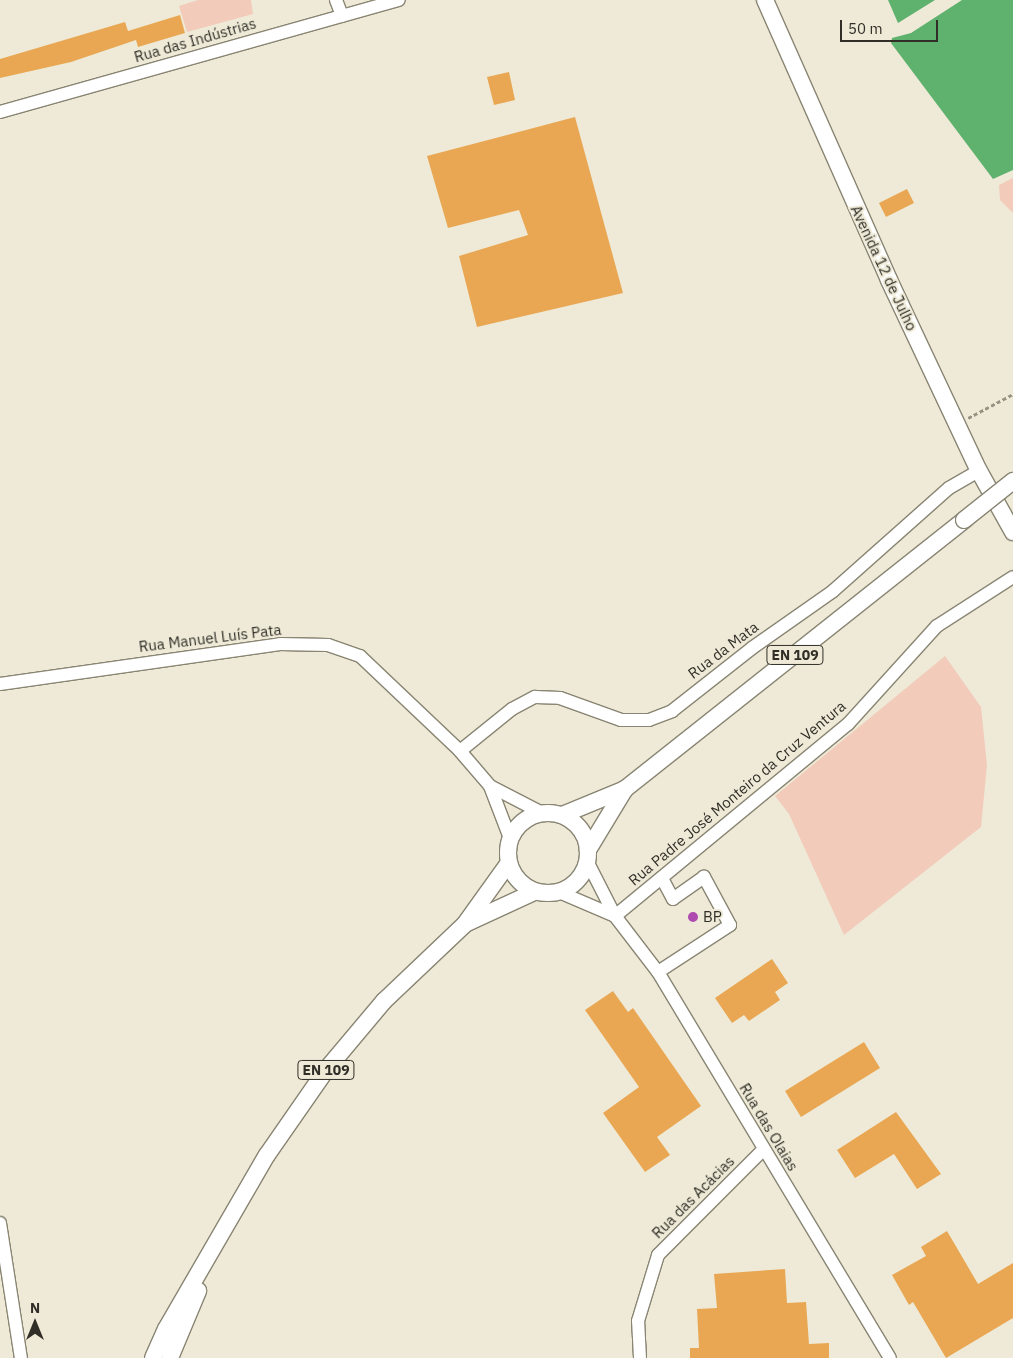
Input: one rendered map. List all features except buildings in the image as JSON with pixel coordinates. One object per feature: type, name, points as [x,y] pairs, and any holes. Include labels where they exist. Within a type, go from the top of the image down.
[{"type":"main road","name":"Avenida 12 de Julho","points":[[764,0],[979,472],[1013,532]]},
{"type":"main road","name":"EN 109","points":[[625,789],[1013,481]]},
{"type":"main road","points":[[465,924],[508,864],[510,838],[529,817],[542,813],[562,815],[625,789]]},
{"type":"main road","points":[[465,924],[534,892],[559,892],[578,881],[588,856],[625,789]]},
{"type":"main road","points":[[562,815],[580,829],[588,856]]},
{"type":"main road","points":[[508,864],[523,885],[534,892]]},
{"type":"main road","name":"EN 109","points":[[153,1358],[166,1329],[219,1241],[267,1155],[326,1070],[384,1001],[465,924]]},
{"type":"main road","name":"EN 109","points":[[170,1358],[219,1241]]},
{"type":"street","points":[[336,0],[342,16]]},
{"type":"street","name":"Rua das Indústrias","points":[[0,112],[399,0]]},
{"type":"street","name":"Rua da Mata","points":[[460,751],[512,709],[535,697],[560,698],[621,720],[649,720],[672,711],[752,648],[833,591],[949,488],[979,472]]},
{"type":"street","name":"Rua Padre José Monteiro da Cruz Ventura","points":[[615,916],[848,724],[936,626],[1013,577]]},
{"type":"street","name":"Rua Manuel Luís Pata","points":[[0,684],[280,644],[328,645],[360,656],[460,751],[490,786]]},
{"type":"street","points":[[490,786],[542,813]]},
{"type":"street","points":[[490,786],[510,838]]},
{"type":"street","name":"Rua das Olaias","points":[[588,856],[615,916],[658,972],[763,1150],[890,1358]]},
{"type":"street","points":[[658,972],[730,924],[704,877],[673,899],[662,878]]},
{"type":"street","points":[[559,892],[615,916]]},
{"type":"street","name":"Rua das Acácias","points":[[640,1358],[638,1321],[658,1255],[763,1150]]},
{"type":"street","points":[[0,1223],[21,1358]]},
{"type":"path","points":[[957,424],[1013,394]]},
{"type":"shaded area","points":[[198,0],[251,0],[253,14],[187,32],[179,6]]},
{"type":"shaded area","points":[[888,0],[935,0],[898,23]]},
{"type":"shaded area","points":[[962,0],[1013,0],[1013,170],[993,179],[891,43],[892,38],[911,33]]},
{"type":"shaded area","points":[[1013,178],[1013,213],[1000,200],[999,185]]},
{"type":"shaded area","points":[[945,656],[981,707],[987,765],[981,827],[844,935],[789,814],[775,796]]},
{"type":"place","name":"BP","points":[[693,917]]}]
